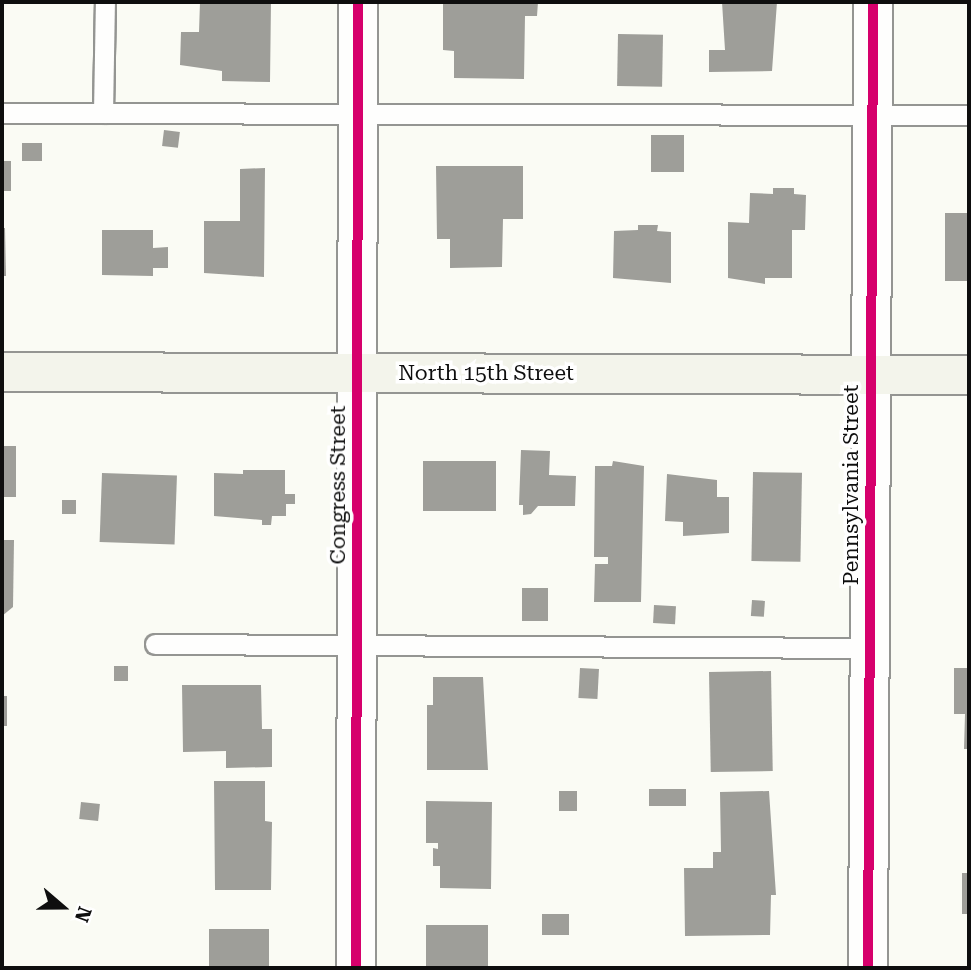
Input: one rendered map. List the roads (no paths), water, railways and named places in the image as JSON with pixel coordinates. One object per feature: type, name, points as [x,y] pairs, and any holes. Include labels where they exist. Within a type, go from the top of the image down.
[{"type":"main road","name":"North 15th Street","points":[[2,372],[969,375]]},
{"type":"street","name":"Congress Street","points":[[356,968],[358,2]]},
{"type":"street","name":"Pennsylvania Street","points":[[868,968],[873,2]]},
{"type":"lane","points":[[103,113],[106,2]]},
{"type":"lane","points":[[2,113],[969,115]]},
{"type":"lane","points":[[155,644],[357,643],[869,648]]}]
